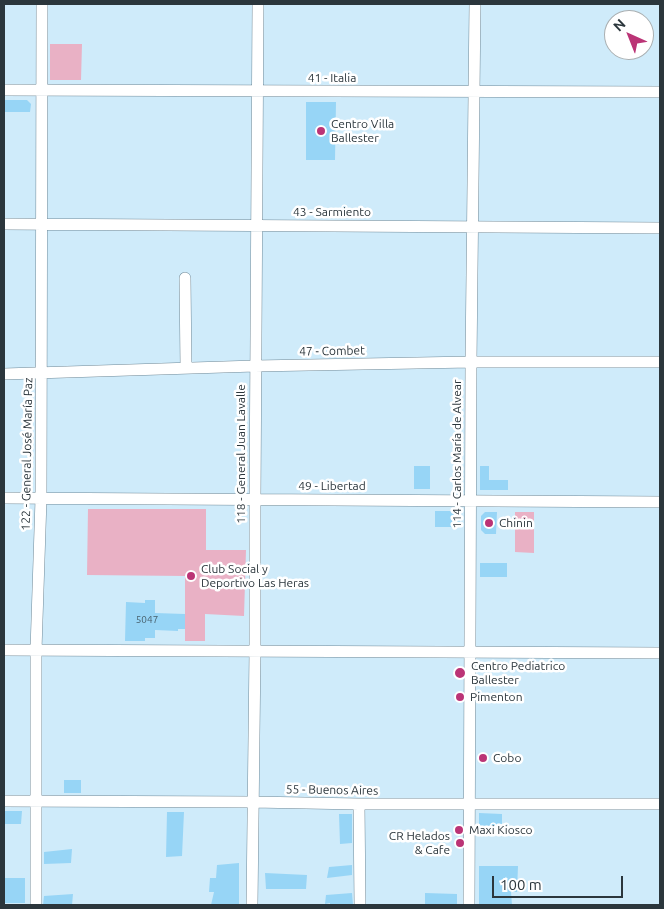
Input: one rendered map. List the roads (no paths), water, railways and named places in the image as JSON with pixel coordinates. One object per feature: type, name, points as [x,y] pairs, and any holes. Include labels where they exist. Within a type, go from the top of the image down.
[{"type":"street","name":"122 - General José María Paz","points":[[36,905],[36,650],[41,498],[42,4]]},
{"type":"street","name":"118 - General Juan Lavalle","points":[[252,905],[258,4]]},
{"type":"street","name":"114 - Carlos María de Alvear","points":[[469,905],[471,362],[475,4]]},
{"type":"street","name":"41 - Italia","points":[[4,90],[660,92]]},
{"type":"street","name":"43 - Sarmiento","points":[[4,224],[660,228]]},
{"type":"street","points":[[185,278],[186,368]]},
{"type":"street","name":"47 - Combet","points":[[4,374],[256,366],[471,362],[660,362]]},
{"type":"street","name":"49 - Libertad","points":[[4,498],[660,502]]},
{"type":"street","points":[[4,650],[660,653]]},
{"type":"street","name":"55 - Buenos Aires","points":[[4,801],[660,804]]},
{"type":"street","points":[[359,804],[360,905]]},
{"type":"place","name":"Centro Villa Ballester","points":[[321,131]]},
{"type":"place","name":"Chinin","points":[[489,523]]},
{"type":"place","name":"Club Social y Deportivo Las Heras","points":[[191,576]]},
{"type":"place","name":"Centro Pediatrico Ballester","points":[[460,673]]},
{"type":"place","name":"Pimenton","points":[[460,697]]},
{"type":"place","name":"Cobo","points":[[483,758]]},
{"type":"place","name":"Maxi Kiosco","points":[[459,830]]},
{"type":"place","name":"CR Helados & Cafe","points":[[460,843]]}]
